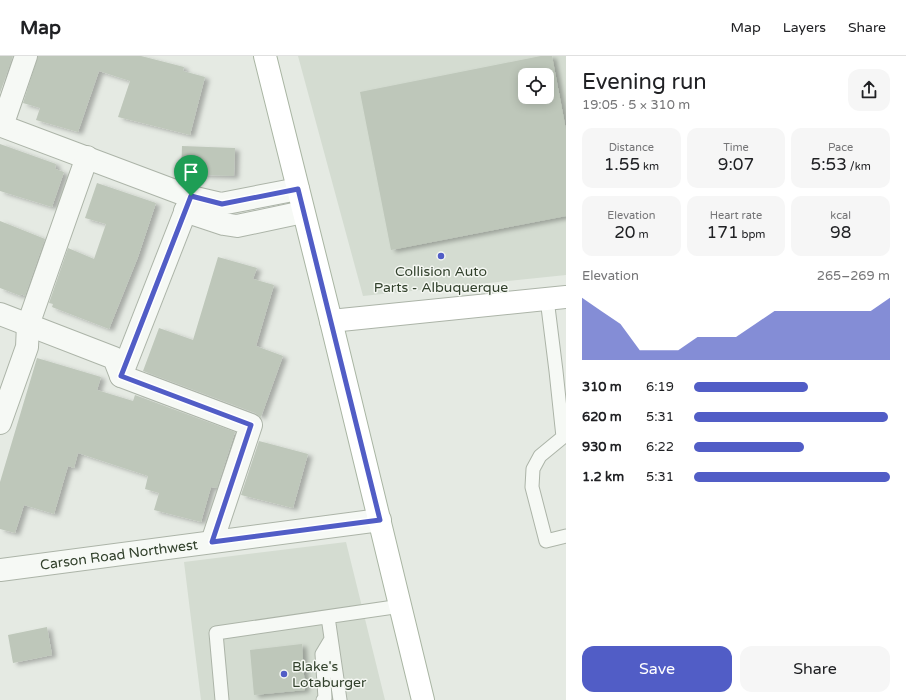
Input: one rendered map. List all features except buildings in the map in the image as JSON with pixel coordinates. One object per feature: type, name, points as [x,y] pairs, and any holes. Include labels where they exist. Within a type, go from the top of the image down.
[{"type":"main road","points":[[265,56],[423,700]]},
{"type":"main road","points":[[331,321],[556,298]]},
{"type":"street","points":[[26,56],[1,126],[87,157],[188,204],[224,224],[237,226],[303,212]]},
{"type":"street","points":[[0,422],[27,348],[28,325],[87,157]]},
{"type":"street","points":[[188,204],[222,204],[298,189]]},
{"type":"street","points":[[121,376],[188,204]]},
{"type":"street","points":[[0,314],[114,358],[121,376],[251,425],[212,542]]},
{"type":"street","name":"Carson Road Northwest","points":[[0,570],[380,520]]},
{"type":"lane","points":[[556,298],[556,371],[563,437],[540,456],[533,469],[532,486],[546,541],[566,536]]},
{"type":"lane","points":[[222,700],[216,633],[401,606]]},
{"type":"lane","points":[[328,617],[340,700]]},
{"type":"lane","points":[[323,700],[325,698],[322,654],[331,639]]},
{"type":"shaded area","points":[[298,56],[566,56],[566,275],[363,296]]},
{"type":"shaded area","points":[[346,542],[385,700],[201,700],[184,562]]},
{"type":"place","name":"Collision Auto Parts - Albuquerque","points":[[441,256]]},
{"type":"place","name":"Blake's Lotaburger","points":[[284,674]]},
{"type":"route","points":[[298,189],[380,520],[212,542],[251,425],[121,376],[191,196],[222,204],[298,189]]}]
